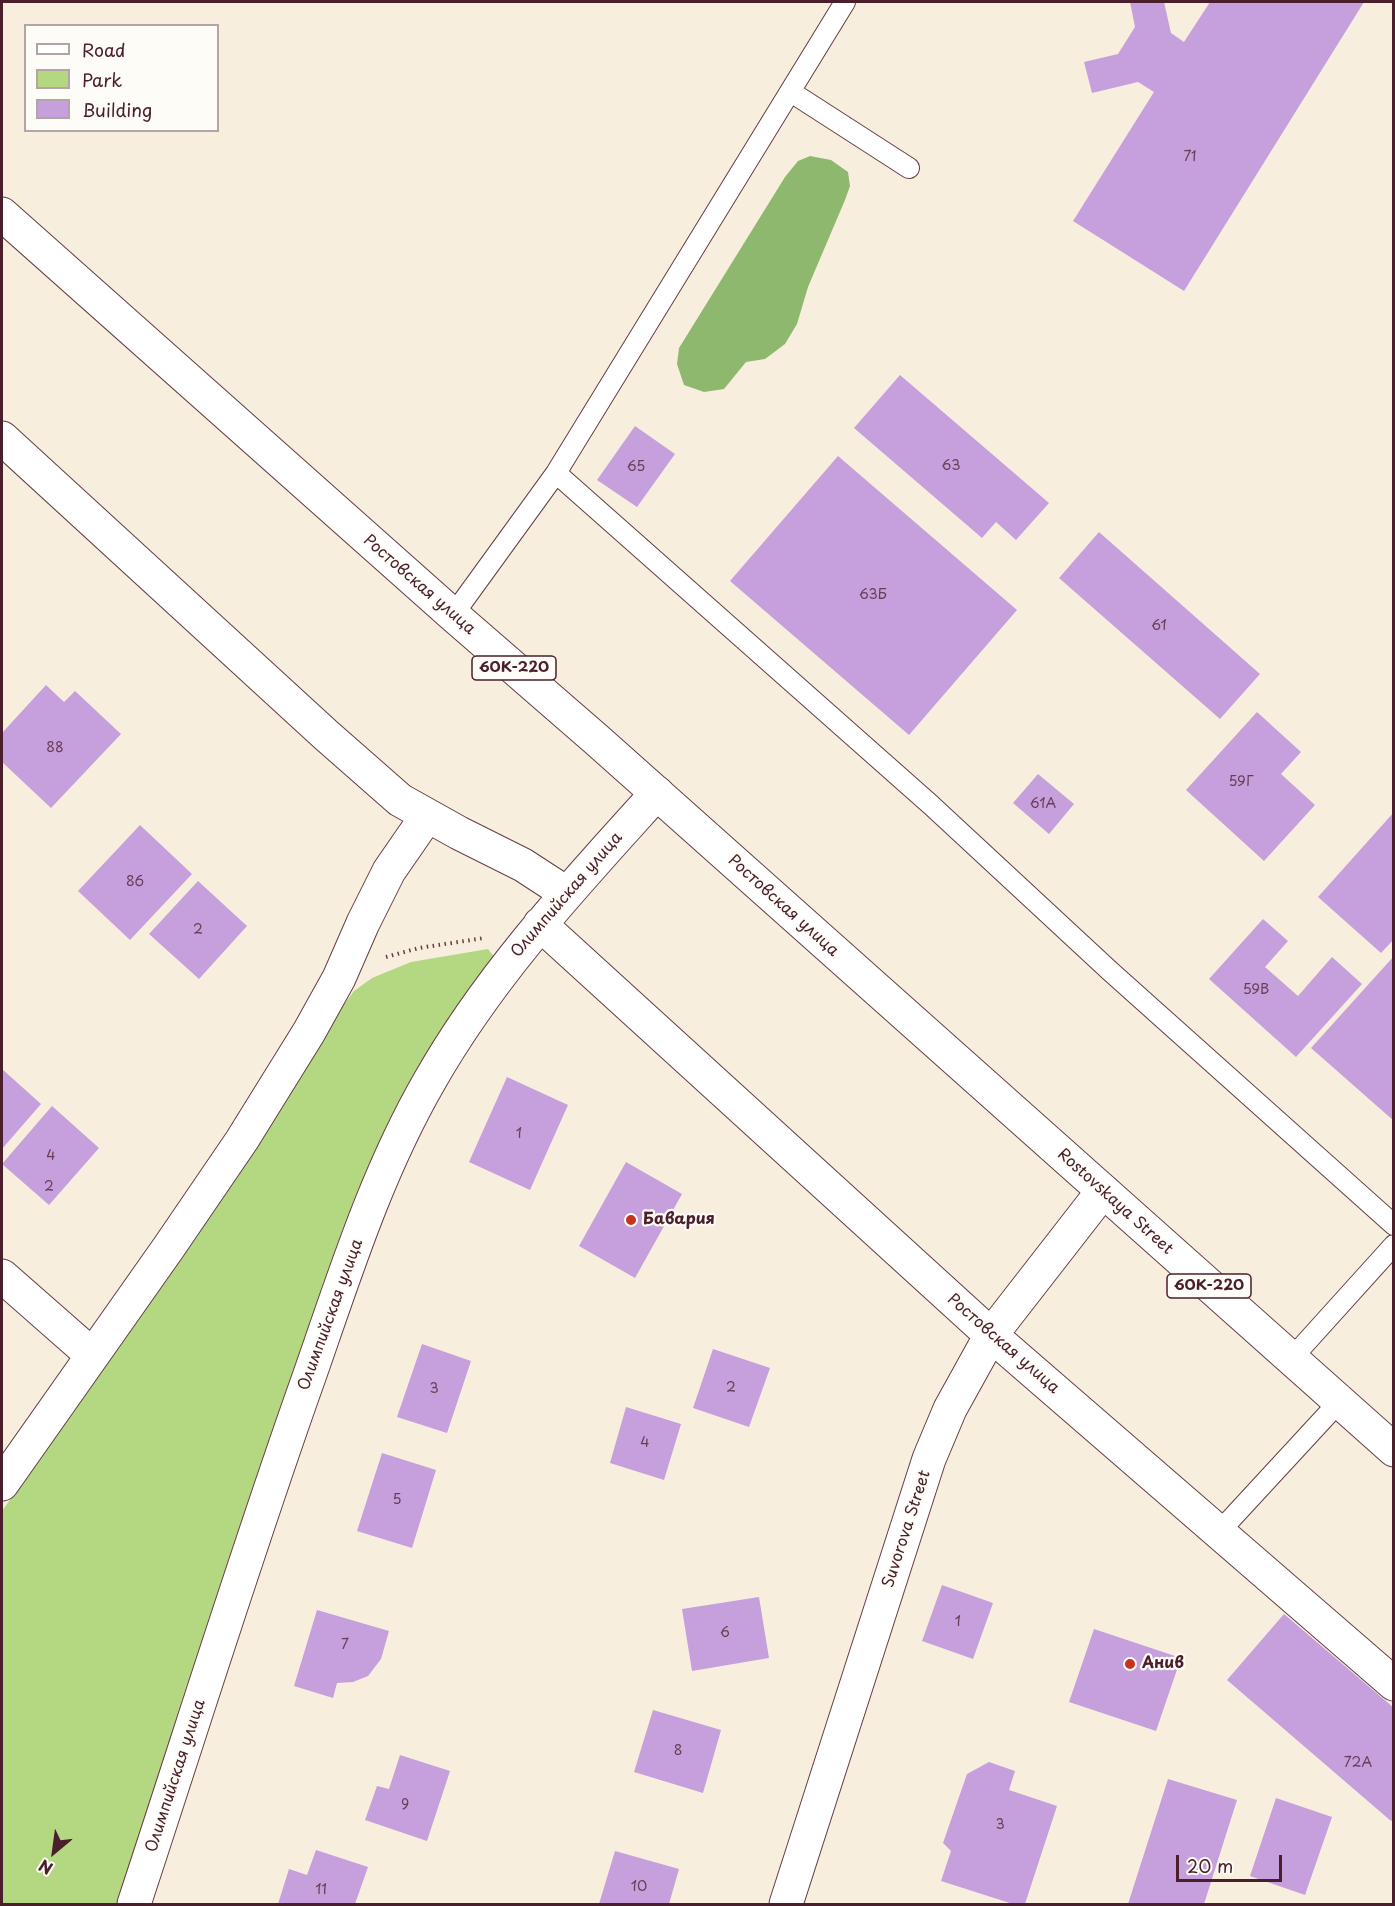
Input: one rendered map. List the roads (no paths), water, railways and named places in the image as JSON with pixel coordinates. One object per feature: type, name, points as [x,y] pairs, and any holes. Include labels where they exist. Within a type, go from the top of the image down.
[{"type":"street","name":"Ростовская улица","points":[[2,214],[1103,1191]]},
{"type":"street","points":[[2,438],[342,750],[400,800],[523,865],[566,893]]},
{"type":"street","name":"Олимпийская улица","points":[[134,1905],[279,1462],[349,1263],[393,1152],[428,1084],[459,1032],[536,928],[657,793]]},
{"type":"street","points":[[2,1484],[242,1140],[309,1032],[339,978],[389,871],[427,816]]},
{"type":"street","name":"Ростовская улица","points":[[536,928],[991,1335],[1394,1684]]},
{"type":"street","name":"Suvorova Street","points":[[786,1905],[929,1459],[950,1409],[991,1335],[1103,1191]]},
{"type":"street","name":"Rostovskaya Street","points":[[1103,1191],[1394,1450]]},
{"type":"street","points":[[2,1276],[92,1355]]},
{"type":"lane","points":[[453,615],[556,473],[845,2]]},
{"type":"lane","points":[[791,92],[909,168]]},
{"type":"lane","points":[[556,473],[931,805],[1110,971],[1394,1225]]},
{"type":"lane","points":[[1291,1359],[1394,1245]]},
{"type":"lane","points":[[1219,1533],[1339,1402]]},
{"type":"place","name":"Бавария","points":[[631,1220]]},
{"type":"place","name":"Анив","points":[[1130,1664]]}]
